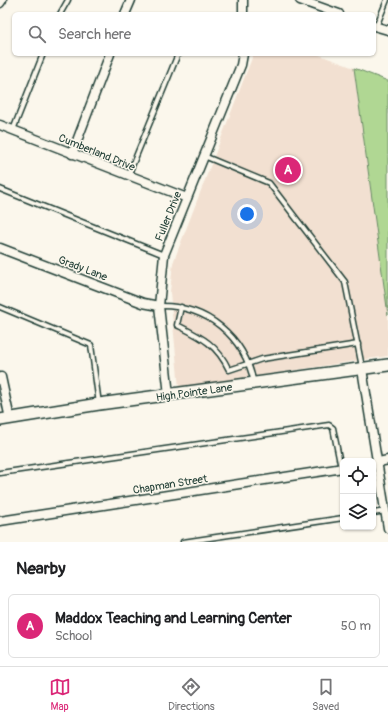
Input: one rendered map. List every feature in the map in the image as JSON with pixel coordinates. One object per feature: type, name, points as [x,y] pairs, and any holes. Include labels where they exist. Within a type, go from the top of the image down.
[{"type":"street","points":[[126,12],[130,0]]},
{"type":"street","points":[[243,0],[243,12]]},
{"type":"street","points":[[300,0],[333,12]]},
{"type":"street","points":[[376,27],[388,30]]},
{"type":"street","points":[[72,154],[109,56]]},
{"type":"street","name":"Fuller Drive","points":[[169,395],[159,306],[164,255],[241,65],[243,56]]},
{"type":"street","name":"Cumberland Drive","points":[[0,125],[187,198]]},
{"type":"street","name":"Grady Lane","points":[[0,248],[143,303],[159,306]]},
{"type":"street","name":"High Pointe Lane","points":[[5,420],[99,404],[388,365]]},
{"type":"street","points":[[362,369],[375,458]]},
{"type":"street","points":[[1,377],[5,420]]},
{"type":"street","points":[[388,460],[376,463],[387,511],[388,528]]},
{"type":"street","name":"Chapman Street","points":[[0,521],[340,468]]},
{"type":"lane","points":[[61,12],[68,0]]},
{"type":"lane","points":[[376,25],[387,0]]},
{"type":"lane","points":[[13,130],[42,56]]},
{"type":"lane","points":[[128,176],[177,56]]},
{"type":"lane","points":[[204,156],[269,183],[345,282],[362,369]]},
{"type":"lane","points":[[0,189],[164,255]]},
{"type":"lane","points":[[159,306],[181,307],[205,315],[220,326],[234,339],[249,365],[254,384]]},
{"type":"lane","points":[[0,307],[91,345],[99,404]]},
{"type":"lane","points":[[181,307],[177,325],[207,340],[223,358],[229,370],[249,365],[262,359],[358,344]]},
{"type":"lane","points":[[0,473],[329,425],[333,428],[340,459]]},
{"type":"lane","points":[[376,513],[387,511]]},
{"type":"lane","points":[[183,542],[340,518]]},
{"type":"shaded area","points":[[252,56],[322,56],[354,68],[388,315],[388,356],[179,388],[170,292],[173,263]]},
{"type":"green space","points":[[354,68],[388,81],[388,315]]},
{"type":"place","name":"Maddox Teaching and Learning Center","points":[[288,170]]}]
